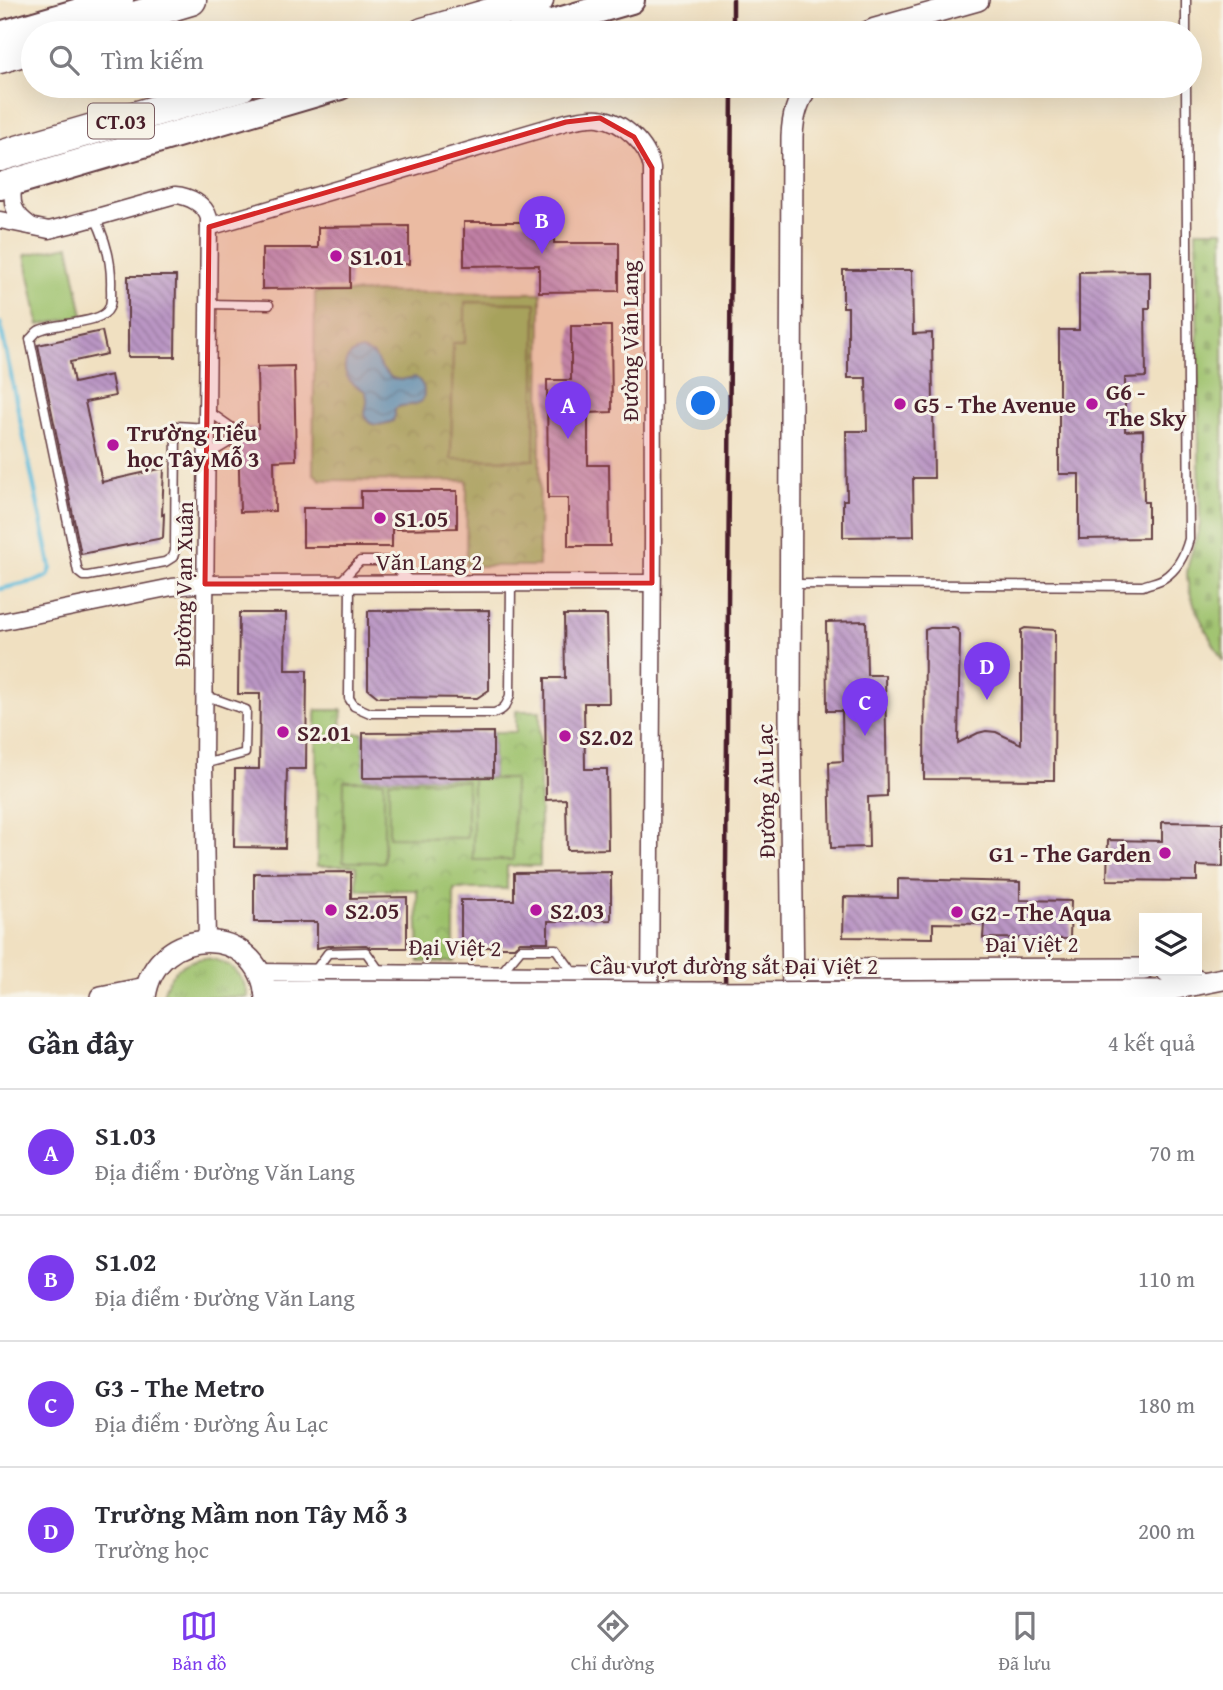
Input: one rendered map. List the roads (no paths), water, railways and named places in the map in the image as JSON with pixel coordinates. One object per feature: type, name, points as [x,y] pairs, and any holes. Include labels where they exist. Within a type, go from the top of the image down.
[{"type":"highway","points":[[121,21],[191,0]]},
{"type":"highway","points":[[465,21],[538,0]]},
{"type":"highway","points":[[0,58],[21,52]]},
{"type":"highway","name":"CT.03","points":[[0,156],[201,98]]},
{"type":"main road","points":[[48,21],[120,0]]},
{"type":"main road","points":[[559,21],[631,0]]},
{"type":"main road","points":[[0,35],[21,29]]},
{"type":"main road","points":[[7,184],[299,98]]},
{"type":"street","points":[[903,21],[978,0]]},
{"type":"street","name":"Đường Âu Lạc","points":[[793,997],[790,730],[792,136],[793,117],[800,98]]},
{"type":"street","name":"Đường Văn Lang","points":[[209,227],[583,119],[600,118],[625,129],[649,156],[652,168],[650,997]]},
{"type":"street","points":[[7,184],[12,192],[13,206],[17,214],[33,228]]},
{"type":"street","points":[[0,220],[49,230],[183,195],[207,212],[209,227]]},
{"type":"street","name":"Đường Vạn Xuân","points":[[207,941],[204,695],[209,227]]},
{"type":"street","name":"Văn Lang 2","points":[[0,622],[172,587],[205,584],[652,583]]},
{"type":"street","points":[[101,997],[146,992],[156,966],[164,957],[184,945],[207,941],[230,946],[250,959],[263,987]]},
{"type":"street","name":"Đại Việt 2","points":[[794,970],[1139,968]]},
{"type":"street","name":"Đại Việt 2","points":[[315,981],[380,973],[650,976]]},
{"type":"street","points":[[1190,976],[1212,981]]},
{"type":"street","name":"Cầu vượt đường sắt Đại Việt 2","points":[[263,987],[315,981],[685,993],[1162,991],[1212,981]]},
{"type":"lane","points":[[1186,0],[1186,21]]},
{"type":"lane","points":[[791,584],[1143,586],[1164,578],[1177,565],[1185,553],[1189,539],[1186,98]]},
{"type":"lane","points":[[95,218],[110,260],[111,306],[106,313],[98,317],[36,332],[30,339],[78,572],[88,576],[165,562],[173,557],[176,426],[207,428]]},
{"type":"lane","points":[[208,304],[269,305]]},
{"type":"lane","points":[[206,456],[231,441],[231,427],[207,409]]},
{"type":"lane","points":[[412,584],[388,561],[360,561],[344,584],[349,698],[354,706],[370,713],[494,713],[505,707],[510,695],[511,583]]},
{"type":"lane","points":[[204,695],[246,710],[244,753],[204,764]]},
{"type":"lane","points":[[500,974],[521,948],[555,949],[575,975]]},
{"type":"water","points":[[362,350],[374,355],[381,368],[392,378],[418,379],[423,388],[422,401],[395,409],[393,421],[380,424],[369,422],[365,414],[365,391],[350,381],[345,371],[350,356]]},
{"type":"waterway","points":[[0,323],[51,568],[48,576],[36,581],[0,589]]},
{"type":"railway","points":[[733,0],[733,21]]},
{"type":"railway","points":[[725,997],[732,98]]},
{"type":"place","name":"S1.02","points":[[542,254]]},
{"type":"place","name":"S1.01","points":[[336,256]]},
{"type":"place","name":"G5 - The Avenue","points":[[900,404]]},
{"type":"place","name":"G6 - The Sky","points":[[1092,404]]},
{"type":"place","name":"S1.03","points":[[568,439]]},
{"type":"place","name":"Trường Tiểu học Tây Mỗ 3","points":[[113,445]]},
{"type":"place","name":"S1.05","points":[[380,518]]},
{"type":"place","name":"Trường Mầm non Tây Mỗ 3","points":[[987,700]]},
{"type":"place","name":"S2.01","points":[[283,732]]},
{"type":"place","name":"S2.02","points":[[565,736]]},
{"type":"place","name":"G3 - The Metro","points":[[865,736]]},
{"type":"place","name":"G1 - The Garden","points":[[1165,853]]},
{"type":"place","name":"S2.05","points":[[331,910]]},
{"type":"place","name":"S2.03","points":[[536,910]]},
{"type":"place","name":"G2 - The Aqua","points":[[957,912]]}]
